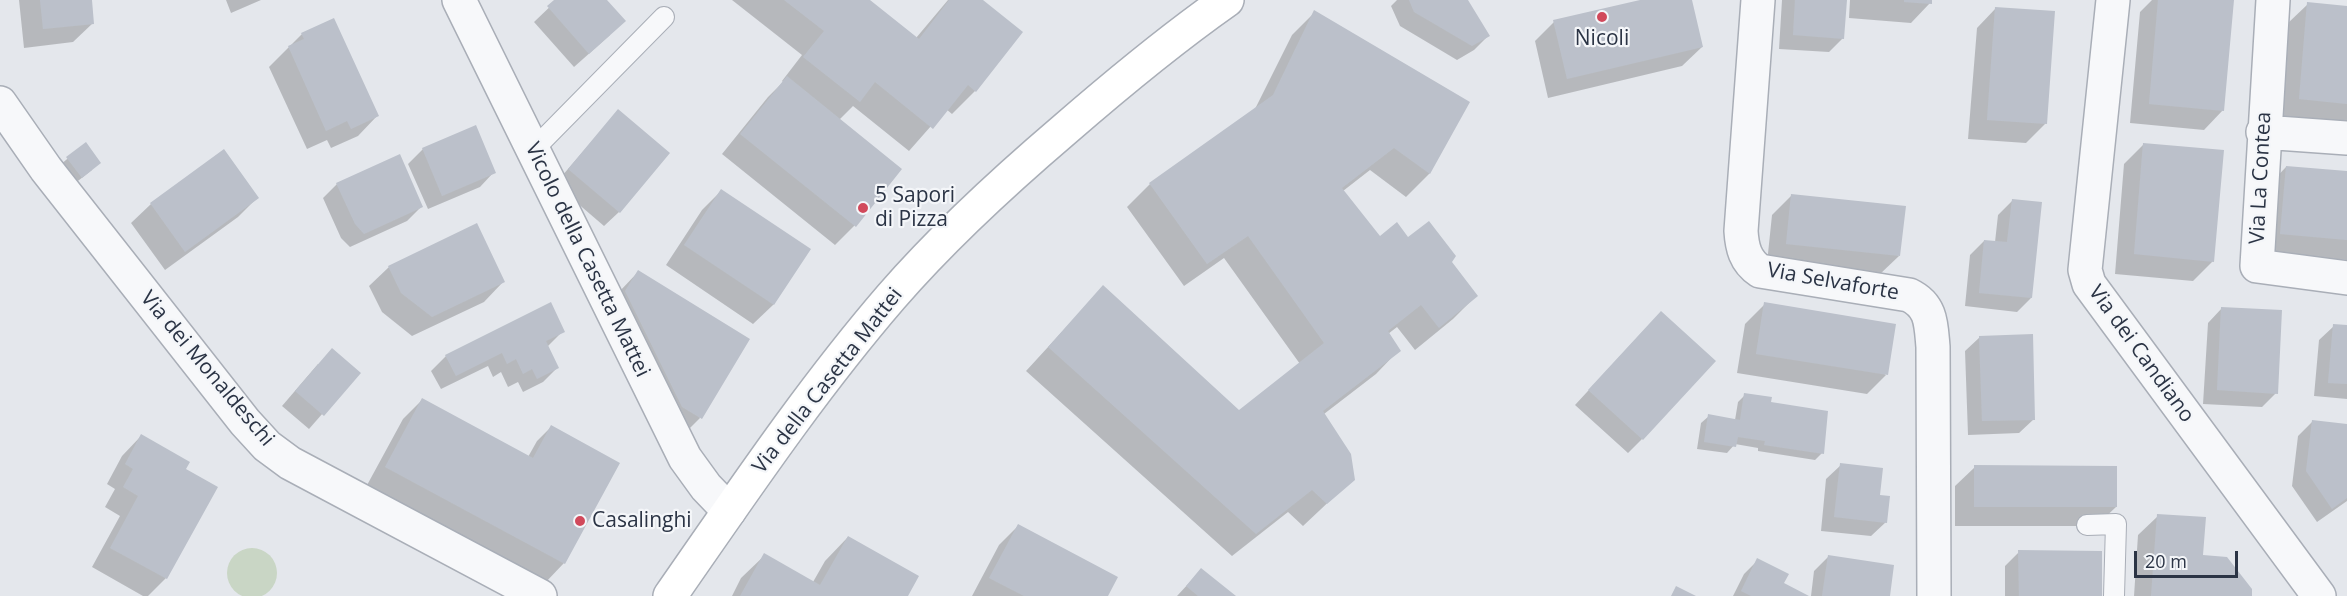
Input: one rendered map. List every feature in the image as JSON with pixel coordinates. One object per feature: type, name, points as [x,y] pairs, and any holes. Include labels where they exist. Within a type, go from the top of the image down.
[{"type":"main road","name":"Via della Casetta Mattei","points":[[670,596],[803,405],[892,295],[962,223],[1045,146],[1116,85],[1227,0]]},
{"type":"street","name":"Via Selvaforte","points":[[1758,0],[1741,231],[1744,252],[1753,266],[1760,271],[1909,295],[1922,303],[1927,310],[1931,318],[1933,359],[1934,596]]},
{"type":"street","name":"Via dei Candiano","points":[[2112,0],[2085,270],[2089,284],[2319,596]]},
{"type":"street","name":"Via La Contea","points":[[2272,0],[2257,266],[2347,278]]},
{"type":"street","name":"Vicolo della Casetta Mattei","points":[[460,1],[685,458],[706,487],[729,511]]},
{"type":"street","name":"Via dei Monaldeschi","points":[[4,122],[46,170],[245,422],[267,446],[290,463],[335,488],[540,596]]},
{"type":"street","points":[[2263,132],[2347,138]]},
{"type":"lane","points":[[533,150],[664,16]]},
{"type":"lane","points":[[2087,525],[2116,524],[2114,596]]},
{"type":"green space","points":[[252,548],[270,555],[277,573],[270,591],[252,598],[234,591],[227,573],[234,555]]},
{"type":"building","points":[[40,0],[92,0],[94,24],[43,29]]},
{"type":"building","points":[[554,0],[607,0],[626,21],[589,54],[547,6]]},
{"type":"building","points":[[784,0],[870,0],[919,39],[949,0],[983,0],[1023,32],[976,92],[968,85],[933,129],[875,82],[860,102],[803,57],[824,31]]},
{"type":"building","points":[[1409,0],[1468,0],[1490,36],[1472,46],[1414,12]]},
{"type":"building","points":[[1640,0],[1692,0],[1703,47],[1567,79],[1553,20]]},
{"type":"building","points":[[1795,0],[1847,0],[1844,39],[1793,35]]},
{"type":"building","points":[[1904,0],[1932,0],[1932,4],[1904,2]]},
{"type":"building","points":[[2158,0],[2234,0],[2224,111],[2149,104]]},
{"type":"building","points":[[2307,2],[2347,6],[2347,104],[2299,99]]},
{"type":"building","points":[[1995,7],[2055,11],[2047,124],[1987,120]]},
{"type":"building","points":[[1314,10],[1470,102],[1430,174],[1394,148],[1342,188],[1380,236],[1397,222],[1408,237],[1429,221],[1456,256],[1452,262],[1478,296],[1439,328],[1421,305],[1388,331],[1401,351],[1323,411],[1351,454],[1355,480],[1327,504],[1312,490],[1256,534],[1048,347],[1103,285],[1239,410],[1324,343],[1248,236],[1207,264],[1149,183],[1273,95]]},
{"type":"building","points":[[334,18],[379,116],[351,129],[347,121],[326,131],[288,46],[304,39],[301,33]]},
{"type":"building","points":[[787,76],[902,169],[856,227],[740,134]]},
{"type":"building","points":[[618,109],[670,153],[620,213],[568,169]]},
{"type":"building","points":[[476,125],[496,173],[442,196],[422,148]]},
{"type":"building","points":[[86,142],[101,163],[82,178],[66,157]]},
{"type":"building","points":[[2143,143],[2224,150],[2214,262],[2134,254]]},
{"type":"building","points":[[224,149],[259,198],[185,252],[150,203]]},
{"type":"building","points":[[400,154],[423,207],[364,234],[355,224],[336,183]]},
{"type":"building","points":[[2286,166],[2347,171],[2347,240],[2280,234]]},
{"type":"building","points":[[721,189],[811,249],[774,305],[684,245]]},
{"type":"building","points":[[1791,194],[1906,206],[1900,256],[1786,244]]},
{"type":"building","points":[[2012,199],[2042,202],[2032,298],[1979,293],[1984,240],[2007,242]]},
{"type":"building","points":[[477,223],[505,282],[432,317],[401,293],[388,266]]},
{"type":"building","points":[[638,270],[750,339],[702,419],[682,407],[625,291]]},
{"type":"building","points":[[551,302],[565,332],[546,341],[559,368],[537,379],[532,369],[523,374],[516,359],[507,364],[502,353],[456,376],[445,355]]},
{"type":"building","points":[[1764,302],[1896,324],[1888,375],[1756,354]]},
{"type":"building","points":[[2221,307],[2282,310],[2278,394],[2217,390]]},
{"type":"building","points":[[1661,311],[1716,361],[1643,440],[1588,390]]},
{"type":"building","points":[[2333,324],[2347,325],[2347,384],[2328,383]]},
{"type":"building","points":[[2033,334],[2035,420],[1982,421],[1979,336]]},
{"type":"building","points":[[332,348],[361,373],[324,416],[295,391]]},
{"type":"building","points":[[1744,393],[1772,397],[1771,402],[1828,411],[1824,454],[1764,445],[1765,441],[1738,437],[1736,447],[1704,442],[1708,414],[1740,420]]},
{"type":"building","points":[[422,398],[533,458],[551,425],[620,463],[565,564],[385,467]]},
{"type":"building","points":[[2312,420],[2347,424],[2347,498],[2332,509],[2306,471]]},
{"type":"building","points":[[141,434],[190,462],[186,469],[218,487],[167,579],[110,548],[138,496],[123,487],[133,469],[125,464]]},
{"type":"building","points":[[1840,463],[1883,468],[1880,495],[1890,496],[1887,523],[1834,517]]},
{"type":"building","points":[[1974,465],[2117,466],[2117,507],[1974,507]]},
{"type":"building","points":[[2157,514],[2206,517],[2203,555],[2227,557],[2252,589],[2252,596],[2151,596]]},
{"type":"building","points":[[1018,524],[1118,577],[1108,596],[1024,596],[989,578]]},
{"type":"building","points":[[848,536],[919,576],[908,596],[740,596],[764,553],[820,585]]},
{"type":"building","points":[[2018,550],[2102,551],[2102,596],[2019,596]]},
{"type":"building","points":[[1828,555],[1894,565],[1890,596],[1822,596]]},
{"type":"building","points":[[1757,558],[1789,574],[1784,583],[1809,596],[1751,596],[1741,591]]},
{"type":"building","points":[[1201,568],[1236,596],[1198,596],[1186,586]]},
{"type":"building","points":[[1676,586],[1696,596],[1671,596]]},
{"type":"place","name":"Nicoli","points":[[1602,17]]},
{"type":"place","name":"5 Sapori di Pizza","points":[[863,208]]},
{"type":"place","name":"Casalinghi","points":[[580,521]]}]
